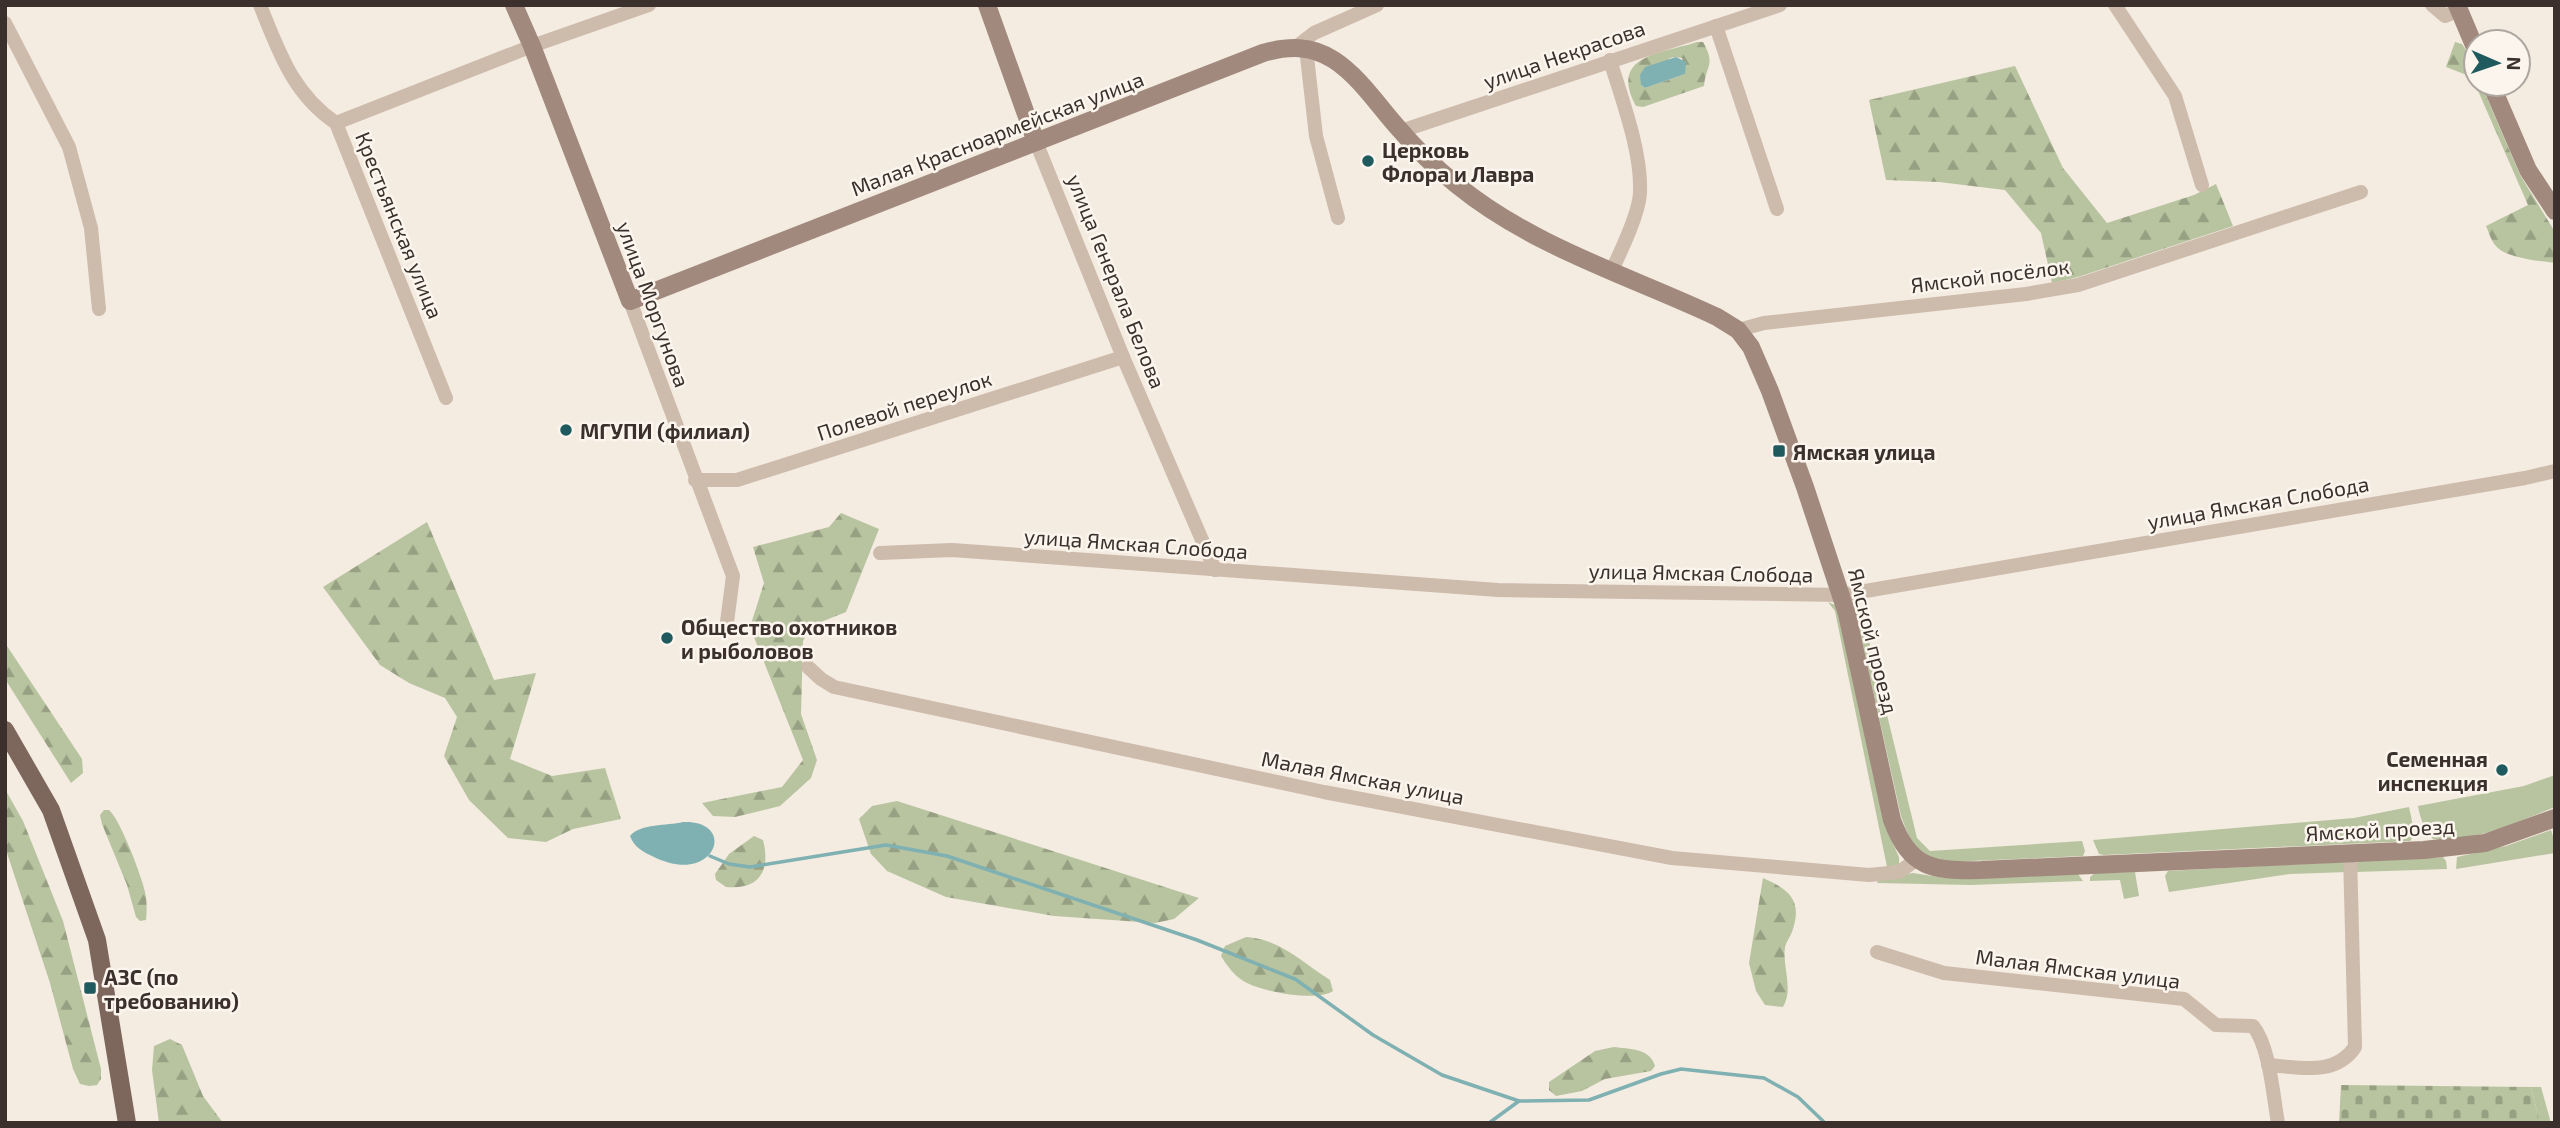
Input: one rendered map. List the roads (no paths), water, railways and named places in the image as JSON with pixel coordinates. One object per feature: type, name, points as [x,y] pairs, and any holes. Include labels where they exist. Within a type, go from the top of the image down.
[{"type":"main road","name":"улица Моргунова","points":[[514,5],[630,301]]},
{"type":"main road","name":"улица Генерала Белова","points":[[987,5],[1036,142]]},
{"type":"main road","points":[[2458,8],[2467,28]]},
{"type":"main road","name":"Малая Красноармейская улица","points":[[630,301],[1263,53],[1301,48]]},
{"type":"main road","name":"Ямской проезд","points":[[1301,48],[1324,54],[1342,65],[1401,131],[1439,169],[1475,199],[1566,252],[1717,317],[1738,330],[1751,348],[1770,391],[1842,595],[1892,820],[1904,847],[1916,860],[1932,867],[1960,870],[2350,854],[2471,846],[2503,838],[2555,818]]},
{"type":"main road","points":[[2497,98],[2528,170],[2555,211]]},
{"type":"main road","points":[[5,730],[51,810],[97,940],[127,1123]]},
{"type":"street","name":"Крестьянская улица","points":[[260,5],[285,67],[316,109],[337,123],[446,398]]},
{"type":"street","points":[[337,123],[532,46],[649,5]]},
{"type":"street","name":"Малая Красноармейская улица","points":[[1301,48],[1314,33],[1377,5]]},
{"type":"street","name":"улица Некрасова","points":[[1401,131],[1780,5]]},
{"type":"street","points":[[2115,5],[2175,96],[2202,185]]},
{"type":"street","points":[[2432,5],[2445,16],[2458,8]]},
{"type":"street","points":[[5,23],[69,146],[91,229],[99,309]]},
{"type":"street","points":[[1716,26],[1777,209]]},
{"type":"street","points":[[1301,48],[1316,136],[1338,218]]},
{"type":"street","points":[[1610,60],[1635,146],[1640,194],[1625,244],[1612,270]]},
{"type":"street","name":"улица Генерала Белова","points":[[1036,142],[1123,357],[1214,570]]},
{"type":"street","name":"Ямской посёлок","points":[[1738,330],[1764,323],[2026,295],[2078,285],[2361,192]]},
{"type":"street","name":"улица Моргунова","points":[[630,301],[733,576],[727,622]]},
{"type":"street","name":"Полевой переулок","points":[[695,480],[737,480],[1123,357]]},
{"type":"street","name":"улица Ямская Слобода","points":[[880,553],[952,550],[1498,590],[1842,595],[2555,471]]},
{"type":"street","name":"Малая Ямская улица","points":[[808,667],[834,687],[1324,792],[1672,858],[1869,875],[1899,872],[1916,860]]},
{"type":"street","points":[[2268,1065],[2327,1069],[2348,1057],[2355,1047],[2350,854]]},
{"type":"street","name":"Малая Ямская улица","points":[[1877,953],[1944,973],[2184,999],[2216,1025],[2253,1026],[2258,1032],[2268,1065],[2278,1123]]},
{"type":"water","points":[[1676,57],[1686,62],[1685,74],[1645,88],[1641,85],[1640,75],[1645,67]]},
{"type":"water","points":[[683,822],[700,824],[711,831],[715,840],[705,859],[692,864],[675,864],[639,849],[630,836],[647,827]]},
{"type":"waterway","points":[[710,856],[729,864],[750,867],[886,845],[947,856],[1197,940],[1295,979],[1373,1035],[1442,1075],[1519,1101]]},
{"type":"waterway","points":[[1489,1123],[1519,1101],[1589,1100],[1681,1069],[1764,1078],[1798,1097],[1825,1123]]},
{"type":"place","name":"Церковь Флора и Лавра","points":[[1368,161]]},
{"type":"place","name":"МГУПИ (филиал)","points":[[566,430]]},
{"type":"place","name":"Ямская улица","points":[[1779,451]]},
{"type":"place","name":"Общество охотников и рыболовов","points":[[667,638]]},
{"type":"place","name":"Семенная инспекция","points":[[2502,770]]},
{"type":"place","name":"АЗС (по требованию)","points":[[90,988]]}]
